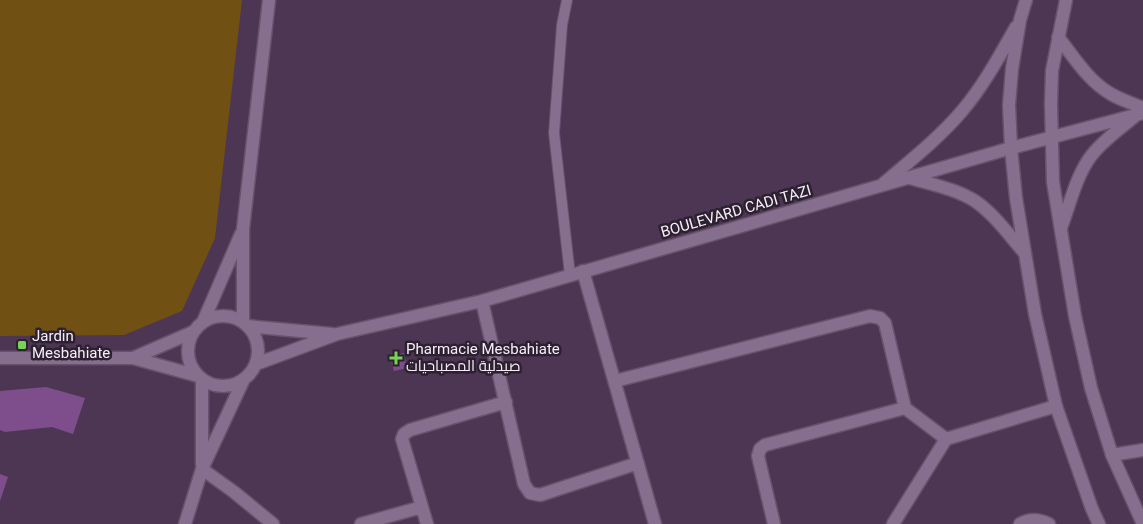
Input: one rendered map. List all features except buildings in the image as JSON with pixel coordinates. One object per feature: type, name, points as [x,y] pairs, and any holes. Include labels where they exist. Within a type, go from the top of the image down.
[{"type":"main road","points":[[245,324],[243,230],[269,0]]},
{"type":"main road","points":[[1026,0],[1020,20],[1012,69],[1009,105],[1011,148],[1023,251],[1056,406],[1089,501],[1099,524]]},
{"type":"main road","points":[[1066,0],[1052,71],[1053,182],[1075,316],[1091,388],[1112,455],[1142,524]]},
{"type":"main road","points":[[880,186],[931,143],[963,110],[987,77],[1020,20]]},
{"type":"main road","points":[[1058,37],[1097,85],[1141,111],[1090,156],[1078,180],[1061,230]]},
{"type":"main road","name":"BOULEVARD CADI TAZI","points":[[256,364],[337,334],[482,301],[1141,111]]},
{"type":"main road","points":[[910,178],[952,190],[975,201],[993,216],[1023,251]]},
{"type":"main road","points":[[203,322],[243,230]]},
{"type":"main road","points":[[583,271],[655,524]]},
{"type":"main road","points":[[482,301],[524,484],[530,493],[540,495],[638,463]]},
{"type":"main road","points":[[185,524],[202,469],[243,381],[256,364],[258,354],[258,343],[254,334],[245,324],[234,318],[223,316],[213,317],[203,322],[193,332],[188,343],[188,355],[191,366],[200,378],[202,469]]},
{"type":"main road","points":[[615,381],[870,316],[880,318],[885,324],[906,408],[946,439]]},
{"type":"main road","name":"BOULEVARD CADI TAZI","points":[[245,324],[337,334]]},
{"type":"main road","points":[[133,358],[193,332]]},
{"type":"main road","points":[[0,358],[133,358],[200,378],[215,386],[229,386],[243,381]]},
{"type":"main road","points":[[427,524],[405,451],[402,439],[404,434],[410,430],[506,402]]},
{"type":"main road","points":[[893,524],[946,439],[1056,406]]},
{"type":"main road","points":[[774,524],[758,456],[760,449],[765,445],[906,408]]},
{"type":"main road","points":[[1112,455],[1143,450]]},
{"type":"main road","points":[[202,469],[273,524]]},
{"type":"main road","points":[[361,524],[422,507]]},
{"type":"main road","points":[[1020,524],[1027,520],[1039,520],[1049,524]]},
{"type":"lane","points":[[567,0],[562,25],[554,133],[570,275]]},
{"type":"shaded area","points":[[0,0],[242,0],[215,238],[182,311],[124,335],[0,336]]},
{"type":"place","name":"Jardin Mesbahiate","points":[[22,345]]},
{"type":"place","name":"Pharmacie Mesbahiate صيدلية المصباحيات","points":[[396,358]]}]
